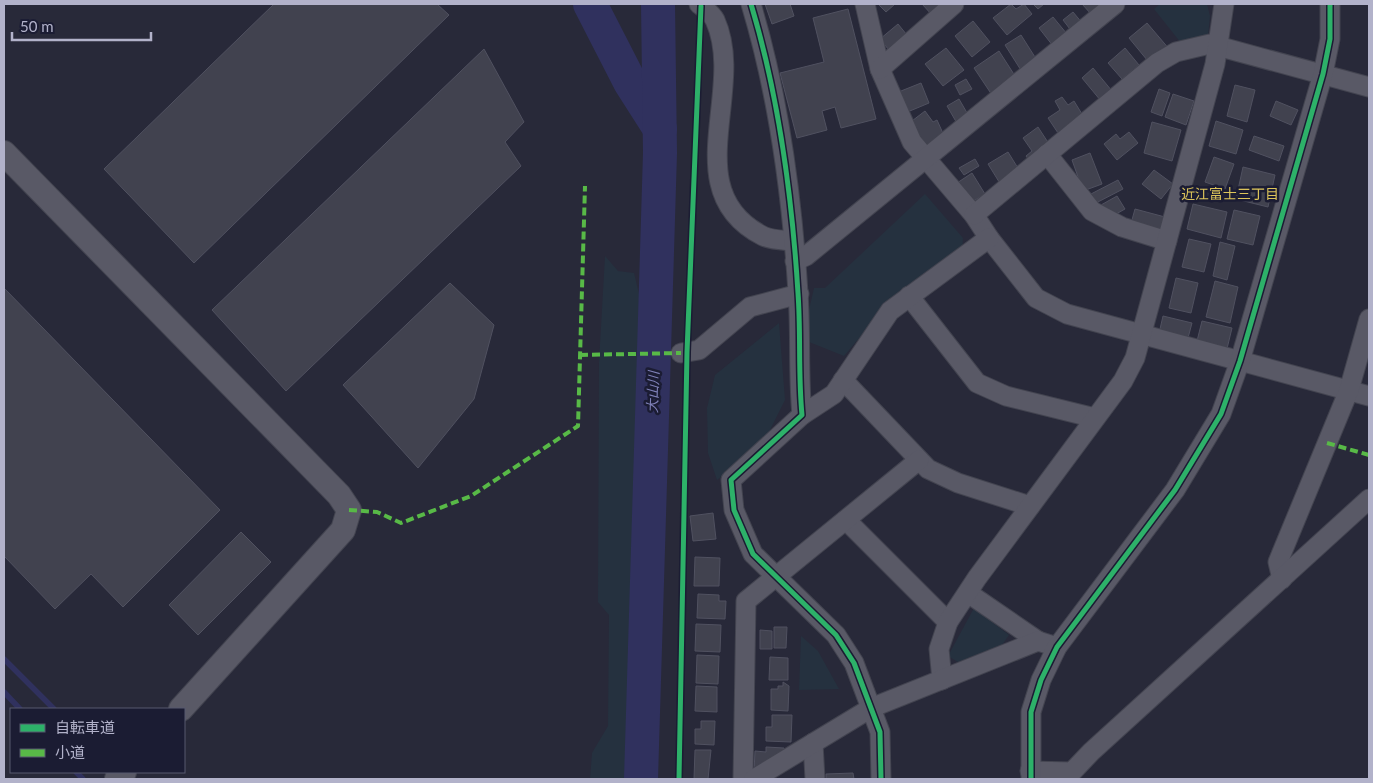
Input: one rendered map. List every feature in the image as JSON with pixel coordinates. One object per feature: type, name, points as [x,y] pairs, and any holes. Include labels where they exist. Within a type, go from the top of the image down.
[{"type":"street","points":[[701,4],[715,18],[724,53],[717,158],[720,191],[733,214],[764,236],[793,241]]},
{"type":"street","points":[[751,4],[784,151],[798,294],[802,415]]},
{"type":"street","points":[[865,4],[880,69],[912,142],[974,215],[988,238],[1036,298],[1067,314],[1369,396]]},
{"type":"street","points":[[880,69],[954,4]]},
{"type":"street","points":[[795,260],[806,256],[1115,4]]},
{"type":"street","points":[[942,680],[939,649],[948,622],[1122,381],[1134,358],[1215,64],[1224,4]]},
{"type":"street","points":[[1330,4],[1330,39],[1323,74],[1240,361],[1221,414],[1200,452],[1174,490],[1057,647],[1041,680],[1031,712],[1030,775],[1075,776],[1091,752],[1369,499]]},
{"type":"street","points":[[974,215],[1157,63],[1176,52],[1210,44],[1369,87]]},
{"type":"street","points":[[4,153],[339,495],[349,510],[343,530],[182,708]]},
{"type":"street","points":[[1047,154],[1092,211],[1122,228],[1167,241]]},
{"type":"street","points":[[881,779],[880,732],[854,663],[836,635],[754,554],[734,510],[732,480],[802,415],[834,394],[890,311],[988,238]]},
{"type":"street","points":[[681,353],[699,350],[750,307],[798,294]]},
{"type":"street","points":[[909,296],[977,383],[1006,396],[1095,418]]},
{"type":"street","points":[[1282,579],[1278,562],[1349,390],[1369,319]]},
{"type":"street","points":[[843,380],[928,469],[958,483],[1030,506]]},
{"type":"street","points":[[743,779],[746,601],[919,460]]},
{"type":"street","points":[[846,520],[948,622]]},
{"type":"street","points":[[968,592],[1038,641],[1057,647]]},
{"type":"street","points":[[754,779],[871,708],[1038,641]]},
{"type":"street","points":[[813,743],[815,779]]},
{"type":"shaded area","points":[[1160,4],[1207,4],[1210,16],[1208,36],[1189,53],[1154,9]]},
{"type":"shaded area","points":[[925,194],[963,238],[962,254],[901,295],[866,330],[844,356],[809,342],[808,314],[814,288],[825,288]]},
{"type":"shaded area","points":[[605,256],[618,271],[634,273],[659,376],[651,779],[590,779],[592,753],[608,726],[609,615],[598,602],[599,362]]},
{"type":"shaded area","points":[[779,323],[785,400],[763,444],[717,480],[708,453],[707,408],[715,375]]},
{"type":"shaded area","points":[[974,608],[1009,635],[1002,645],[958,662],[948,656]]},
{"type":"shaded area","points":[[801,636],[818,651],[839,689],[799,690]]},
{"type":"building","points":[[274,4],[437,4],[449,15],[194,263],[104,169]]},
{"type":"building","points":[[765,4],[790,4],[794,16],[772,24]]},
{"type":"building","points":[[878,4],[895,4],[886,12]]},
{"type":"building","points":[[922,4],[945,4],[932,15]]},
{"type":"building","points":[[1011,4],[1016,9],[1024,4],[1032,14],[1007,35],[993,18]]},
{"type":"building","points":[[1033,4],[1044,4],[1038,9]]},
{"type":"building","points":[[1082,4],[1104,4],[1091,14]]},
{"type":"building","points":[[848,9],[876,119],[841,128],[835,107],[822,111],[827,130],[797,138],[780,73],[824,62],[813,18]]},
{"type":"building","points":[[1073,12],[1083,24],[1073,33],[1063,20]]},
{"type":"building","points":[[1053,17],[1067,34],[1053,46],[1039,28]]},
{"type":"building","points":[[973,21],[990,42],[972,57],[955,36]]},
{"type":"building","points":[[1147,23],[1170,50],[1152,66],[1129,38]]},
{"type":"building","points":[[898,24],[911,40],[893,55],[880,39]]},
{"type":"building","points":[[1021,35],[1040,65],[1024,75],[1005,45]]},
{"type":"building","points":[[946,48],[964,70],[943,86],[925,64]]},
{"type":"building","points":[[1125,48],[1139,65],[1122,79],[1108,63]]},
{"type":"building","points":[[484,49],[524,122],[505,142],[521,166],[286,391],[212,310]]},
{"type":"building","points":[[999,51],[1017,79],[992,95],[974,68]]},
{"type":"building","points":[[1093,68],[1112,91],[1101,101],[1082,78]]},
{"type":"building","points":[[966,79],[972,89],[960,95],[955,85]]},
{"type":"building","points":[[921,83],[929,103],[905,113],[896,93]]},
{"type":"building","points":[[1235,85],[1255,90],[1247,122],[1227,116]]},
{"type":"building","points":[[1159,89],[1170,93],[1162,116],[1151,112]]},
{"type":"building","points":[[1173,94],[1194,101],[1186,125],[1165,117]]},
{"type":"building","points":[[1062,97],[1068,105],[1074,101],[1085,119],[1060,136],[1048,118],[1060,110],[1055,101]]},
{"type":"building","points":[[959,99],[970,118],[958,125],[947,106]]},
{"type":"building","points":[[1276,101],[1298,110],[1291,125],[1270,116]]},
{"type":"building","points":[[925,111],[933,122],[937,120],[946,140],[921,151],[908,124]]},
{"type":"building","points":[[1216,121],[1243,130],[1236,154],[1209,146]]},
{"type":"building","points":[[1152,122],[1181,130],[1172,161],[1144,153]]},
{"type":"building","points":[[1038,127],[1051,147],[1034,167],[1026,156],[1032,151],[1023,138]]},
{"type":"building","points":[[1129,132],[1138,143],[1117,160],[1104,144],[1116,134],[1120,139]]},
{"type":"building","points":[[1254,136],[1284,146],[1279,161],[1249,150]]},
{"type":"building","points":[[1008,152],[1021,173],[1001,185],[988,164]]},
{"type":"building","points":[[1090,153],[1102,184],[1083,191],[1072,160]]},
{"type":"building","points":[[1214,157],[1234,164],[1225,189],[1205,182]]},
{"type":"building","points":[[975,159],[979,166],[964,175],[959,168]]},
{"type":"building","points":[[1243,167],[1275,175],[1268,207],[1236,199]]},
{"type":"building","points":[[1154,170],[1173,184],[1161,199],[1142,184]]},
{"type":"building","points":[[972,173],[985,194],[967,205],[954,185]]},
{"type":"building","points":[[1118,180],[1123,189],[1094,204],[1089,195]]},
{"type":"building","points":[[1117,196],[1125,209],[1109,218],[1101,205]]},
{"type":"building","points":[[1193,204],[1227,212],[1221,238],[1187,229]]},
{"type":"building","points":[[1135,209],[1165,217],[1160,235],[1130,227]]},
{"type":"building","points":[[1234,210],[1260,216],[1253,245],[1227,239]]},
{"type":"building","points":[[1189,239],[1211,244],[1204,272],[1182,267]]},
{"type":"building","points":[[1220,242],[1235,246],[1227,280],[1213,276]]},
{"type":"building","points":[[1176,278],[1198,283],[1191,313],[1169,308]]},
{"type":"building","points":[[1215,281],[1238,287],[1230,323],[1206,317]]},
{"type":"building","points":[[450,283],[494,325],[474,399],[418,468],[343,385]]},
{"type":"building","points":[[4,288],[220,510],[123,607],[91,574],[55,609],[4,556]]},
{"type":"building","points":[[1163,316],[1192,323],[1185,349],[1157,342]]},
{"type":"building","points":[[1202,321],[1232,328],[1225,357],[1195,349]]},
{"type":"building","points":[[713,513],[716,539],[693,541],[690,516]]},
{"type":"building","points":[[241,532],[271,562],[198,635],[169,605]]},
{"type":"building","points":[[695,557],[720,558],[719,586],[694,586]]},
{"type":"building","points":[[698,594],[719,595],[719,601],[726,601],[725,619],[697,618]]},
{"type":"building","points":[[696,624],[721,625],[720,652],[695,651]]},
{"type":"building","points":[[774,627],[787,627],[786,648],[774,648]]},
{"type":"building","points":[[760,630],[772,631],[772,649],[760,649]]},
{"type":"building","points":[[697,655],[719,656],[718,684],[696,683]]},
{"type":"building","points":[[770,657],[788,658],[788,680],[769,680]]},
{"type":"building","points":[[783,682],[789,686],[788,711],[771,710],[771,689],[778,689],[778,686],[783,686]]},
{"type":"building","points":[[696,686],[717,687],[717,712],[695,711]]},
{"type":"building","points":[[772,715],[792,715],[791,742],[766,741],[766,727],[772,727]]},
{"type":"building","points":[[701,721],[715,721],[714,745],[695,744],[695,729],[701,729]]},
{"type":"building","points":[[766,747],[784,748],[783,765],[754,772],[755,751],[766,752]]},
{"type":"building","points":[[695,750],[711,750],[708,779],[694,779]]},
{"type":"building","points":[[853,773],[854,779],[826,779],[826,774]]},
{"type":"waterway","points":[[590,4],[630,82],[660,129]]},
{"type":"waterway","name":"大山川","points":[[641,779],[660,153],[658,4]]},
{"type":"waterway","points":[[4,659],[53,708]]},
{"type":"waterway","points":[[4,692],[19,708]]},
{"type":"waterway","points":[[77,773],[83,779]]},
{"type":"marked path","points":[[349,510],[377,512],[401,523],[471,496],[578,426],[585,186]]},
{"type":"marked path","points":[[580,355],[681,353]]},
{"type":"marked path","points":[[1327,443],[1369,455]]},
{"type":"cycle path","points":[[751,4],[777,111],[788,183],[798,293],[802,415],[731,480],[734,510],[753,554],[836,635],[854,663],[880,732],[881,779]]},
{"type":"cycle path","points":[[1031,779],[1031,712],[1041,680],[1057,647],[1175,490],[1221,414],[1240,361],[1323,74],[1330,39],[1330,4]]},
{"type":"cycle path","points":[[679,779],[687,352],[701,6]]},
{"type":"district","name":"近江富士三丁目","points":[[1230,194]]}]
